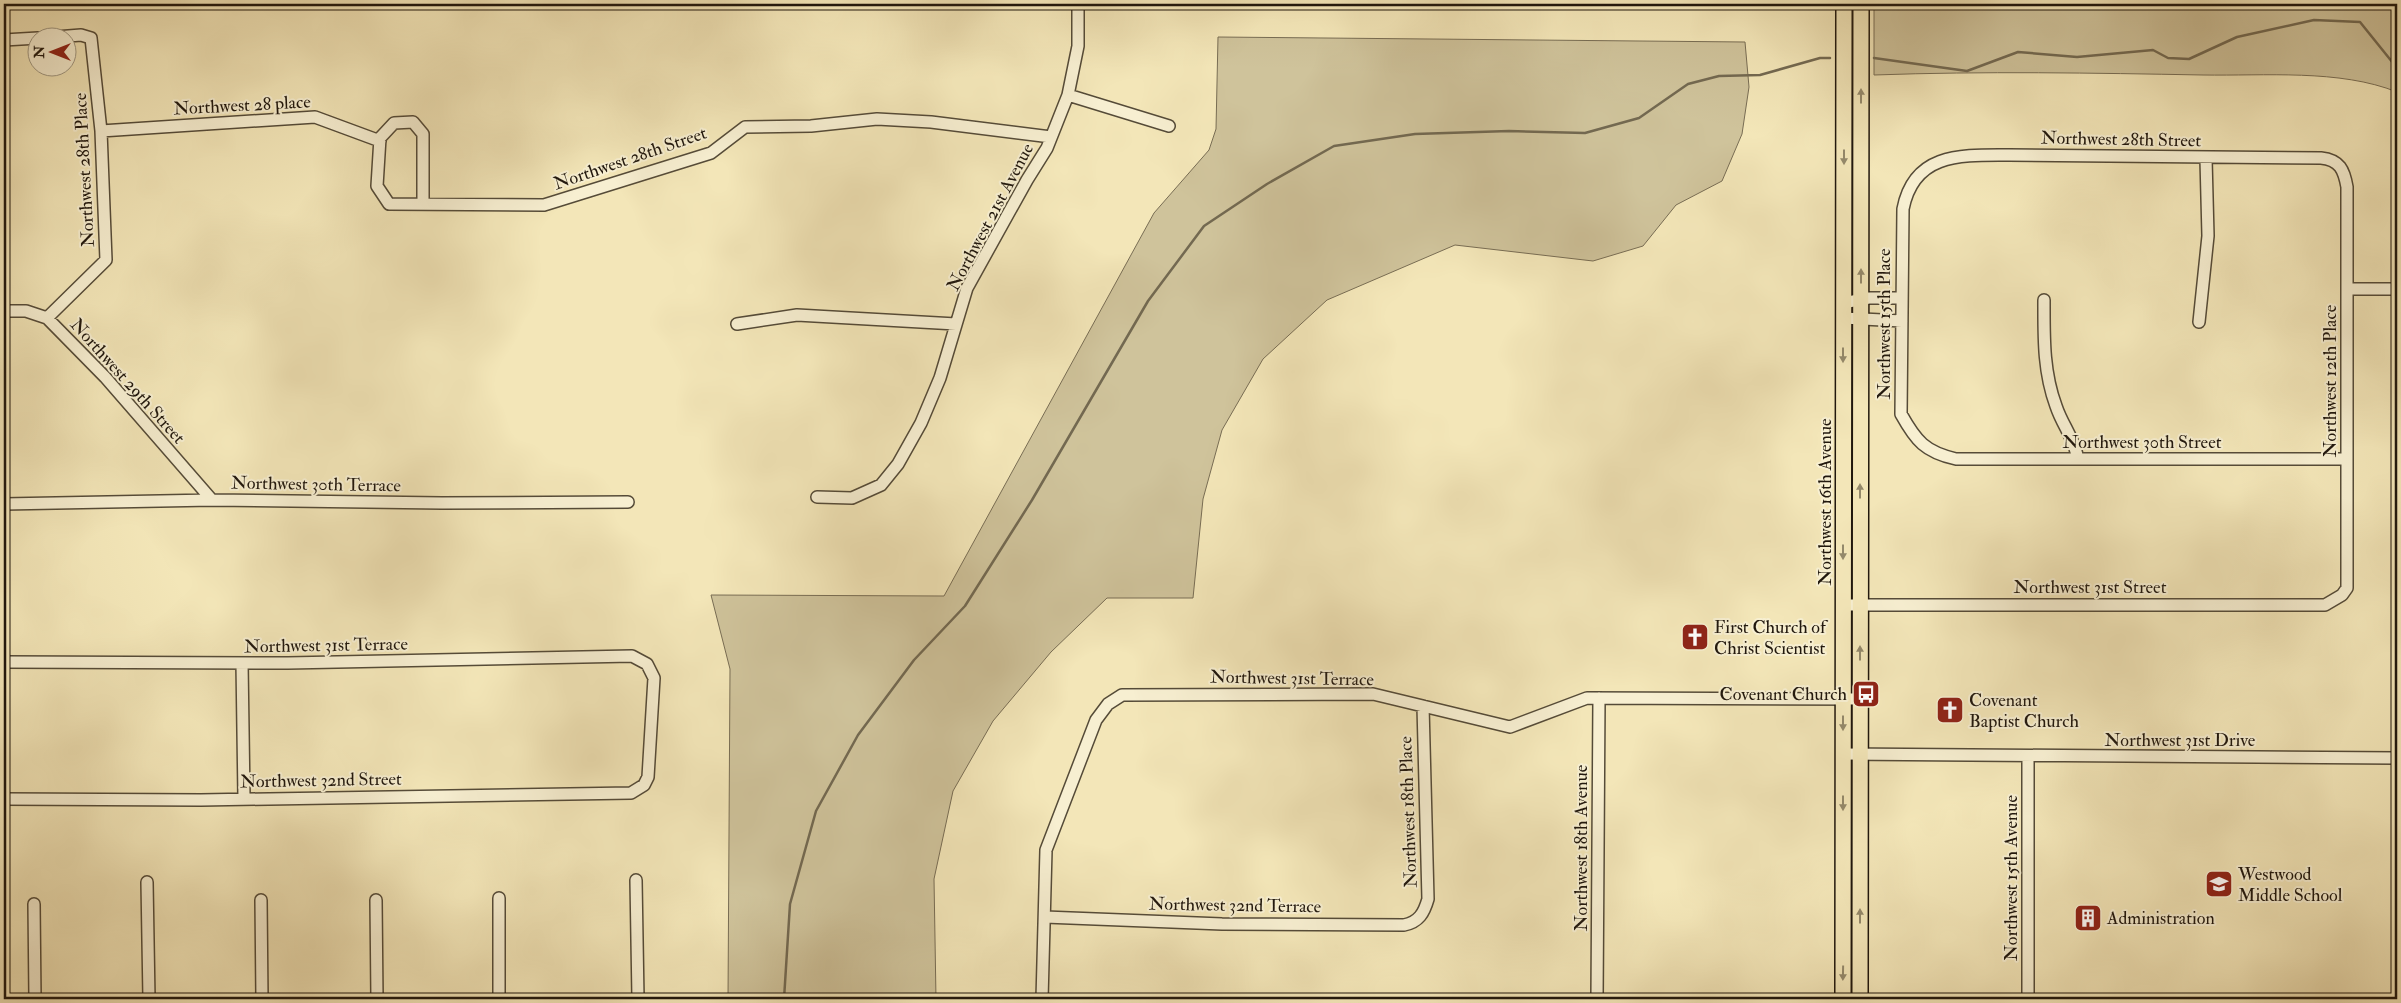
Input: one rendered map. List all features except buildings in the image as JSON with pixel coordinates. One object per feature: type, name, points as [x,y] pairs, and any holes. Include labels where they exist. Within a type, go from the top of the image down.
[{"type":"main road","name":"Northwest 16th Avenue","points":[[1843,999],[1844,4]]},
{"type":"main road","name":"Northwest 16th Avenue","points":[[1860,999],[1861,4]]},
{"type":"main road","points":[[1844,133],[1861,133]]},
{"type":"main road","points":[[1843,948],[1860,947]]},
{"type":"street","name":"Northwest 21st Avenue","points":[[817,497],[852,498],[881,485],[898,464],[921,423],[940,378],[967,288],[1047,148],[1068,95],[1078,46],[1078,4]]},
{"type":"street","name":"Northwest 28th Place","points":[[47,318],[106,260],[101,131],[94,55],[91,38],[78,36]]},
{"type":"street","points":[[4,40],[28,39]]},
{"type":"street","points":[[1068,95],[1169,126]]},
{"type":"street","name":"Northwest 28 place","points":[[101,131],[315,117],[380,141]]},
{"type":"street","name":"Northwest 28th Street","points":[[380,141],[377,186],[389,204],[544,205],[711,153],[745,127],[811,126],[878,119],[931,122],[1051,137]]},
{"type":"street","points":[[380,141],[394,122],[413,122],[423,134],[423,204]]},
{"type":"street","name":"Northwest 28th Street","points":[[1914,180],[1923,170],[1940,160],[1966,155],[2206,159],[2321,158],[2335,161]]},
{"type":"street","points":[[2199,322],[2208,236],[2206,159]]},
{"type":"street","name":"Northwest 12th Place","points":[[2335,161],[2341,167],[2347,187],[2348,289],[2348,579],[2347,588],[2335,600]]},
{"type":"street","name":"Northwest 15th Place","points":[[1914,180],[1906,194],[1903,209],[1901,414],[1914,439],[1938,455]]},
{"type":"street","points":[[2348,289],[2397,289]]},
{"type":"street","points":[[1843,311],[1861,299],[1902,298]]},
{"type":"street","points":[[2044,300],[2044,340],[2047,378],[2056,408],[2074,441],[2078,459]]},
{"type":"street","name":"Northwest 29th Street","points":[[4,311],[26,311],[47,318],[104,377],[212,500]]},
{"type":"street","points":[[1843,311],[1870,321],[1902,321]]},
{"type":"street","points":[[737,324],[797,315],[956,324]]},
{"type":"street","name":"Northwest 30th Street","points":[[1938,455],[1956,460],[2347,459]]},
{"type":"street","name":"Northwest 30th Terrace","points":[[4,504],[212,500],[442,503],[628,502]]},
{"type":"street","name":"Northwest 31st Street","points":[[1843,605],[2325,605],[2335,600]]},
{"type":"street","name":"Northwest 31st Terrace","points":[[4,662],[242,664],[632,656],[647,664],[654,678],[648,777],[639,790]]},
{"type":"street","points":[[242,664],[244,798]]},
{"type":"street","name":"Northwest 31st Terrace","points":[[1045,917],[1046,850],[1096,720],[1108,704],[1122,695],[1373,694],[1510,726],[1587,698],[1860,699]]},
{"type":"street","name":"Northwest 18th Avenue","points":[[1597,999],[1599,698]]},
{"type":"street","name":"Northwest 18th Place","points":[[1421,916],[1428,899],[1423,706]]},
{"type":"street","name":"Northwest 31st Drive","points":[[1843,754],[2028,757],[2397,758]]},
{"type":"street","name":"Northwest 15th Avenue","points":[[2028,757],[2028,999]]},
{"type":"street","name":"Northwest 32nd Street","points":[[4,799],[631,793],[639,790]]},
{"type":"street","points":[[636,880],[638,999]]},
{"type":"street","points":[[147,882],[149,999]]},
{"type":"street","points":[[499,898],[499,999]]},
{"type":"street","points":[[260,900],[262,999]]},
{"type":"street","points":[[376,900],[377,999]]},
{"type":"street","points":[[34,904],[35,999]]},
{"type":"street","name":"Northwest 32nd Terrace","points":[[1045,917],[1222,924],[1404,926],[1421,916]]},
{"type":"street","points":[[1042,999],[1045,917]]},
{"type":"shaded area","points":[[1874,4],[2397,4],[2397,92],[2351,80],[2302,75],[1997,73],[1874,75]]},
{"type":"shaded area","points":[[1218,37],[1745,42],[1749,87],[1742,134],[1722,181],[1676,205],[1643,246],[1593,261],[1455,245],[1327,300],[1263,359],[1222,430],[1203,499],[1193,598],[1107,598],[1051,652],[993,721],[953,791],[934,879],[936,999],[728,999],[730,669],[711,595],[944,596],[1154,213],[1209,150],[1216,129]]},
{"type":"waterway","points":[[1874,58],[1967,71],[2018,52],[2077,57],[2153,50],[2168,58],[2189,59],[2237,37],[2314,20],[2360,22],[2397,68]]},
{"type":"waterway","points":[[784,999],[790,904],[816,811],[858,735],[914,660],[965,606],[1032,500],[1148,301],[1204,226],[1267,184],[1334,146],[1415,134],[1509,131],[1585,133],[1639,118],[1688,84],[1719,76],[1760,75],[1820,58],[1830,58]]},
{"type":"place","name":"First Church of Christ Scientist","points":[[1695,637]]},
{"type":"place","name":"Covenant Church","points":[[1866,694]]},
{"type":"place","name":"Covenant Baptist Church","points":[[1950,710]]},
{"type":"place","name":"Westwood Middle School","points":[[2219,884]]},
{"type":"place","name":"Administration","points":[[2088,918]]}]
